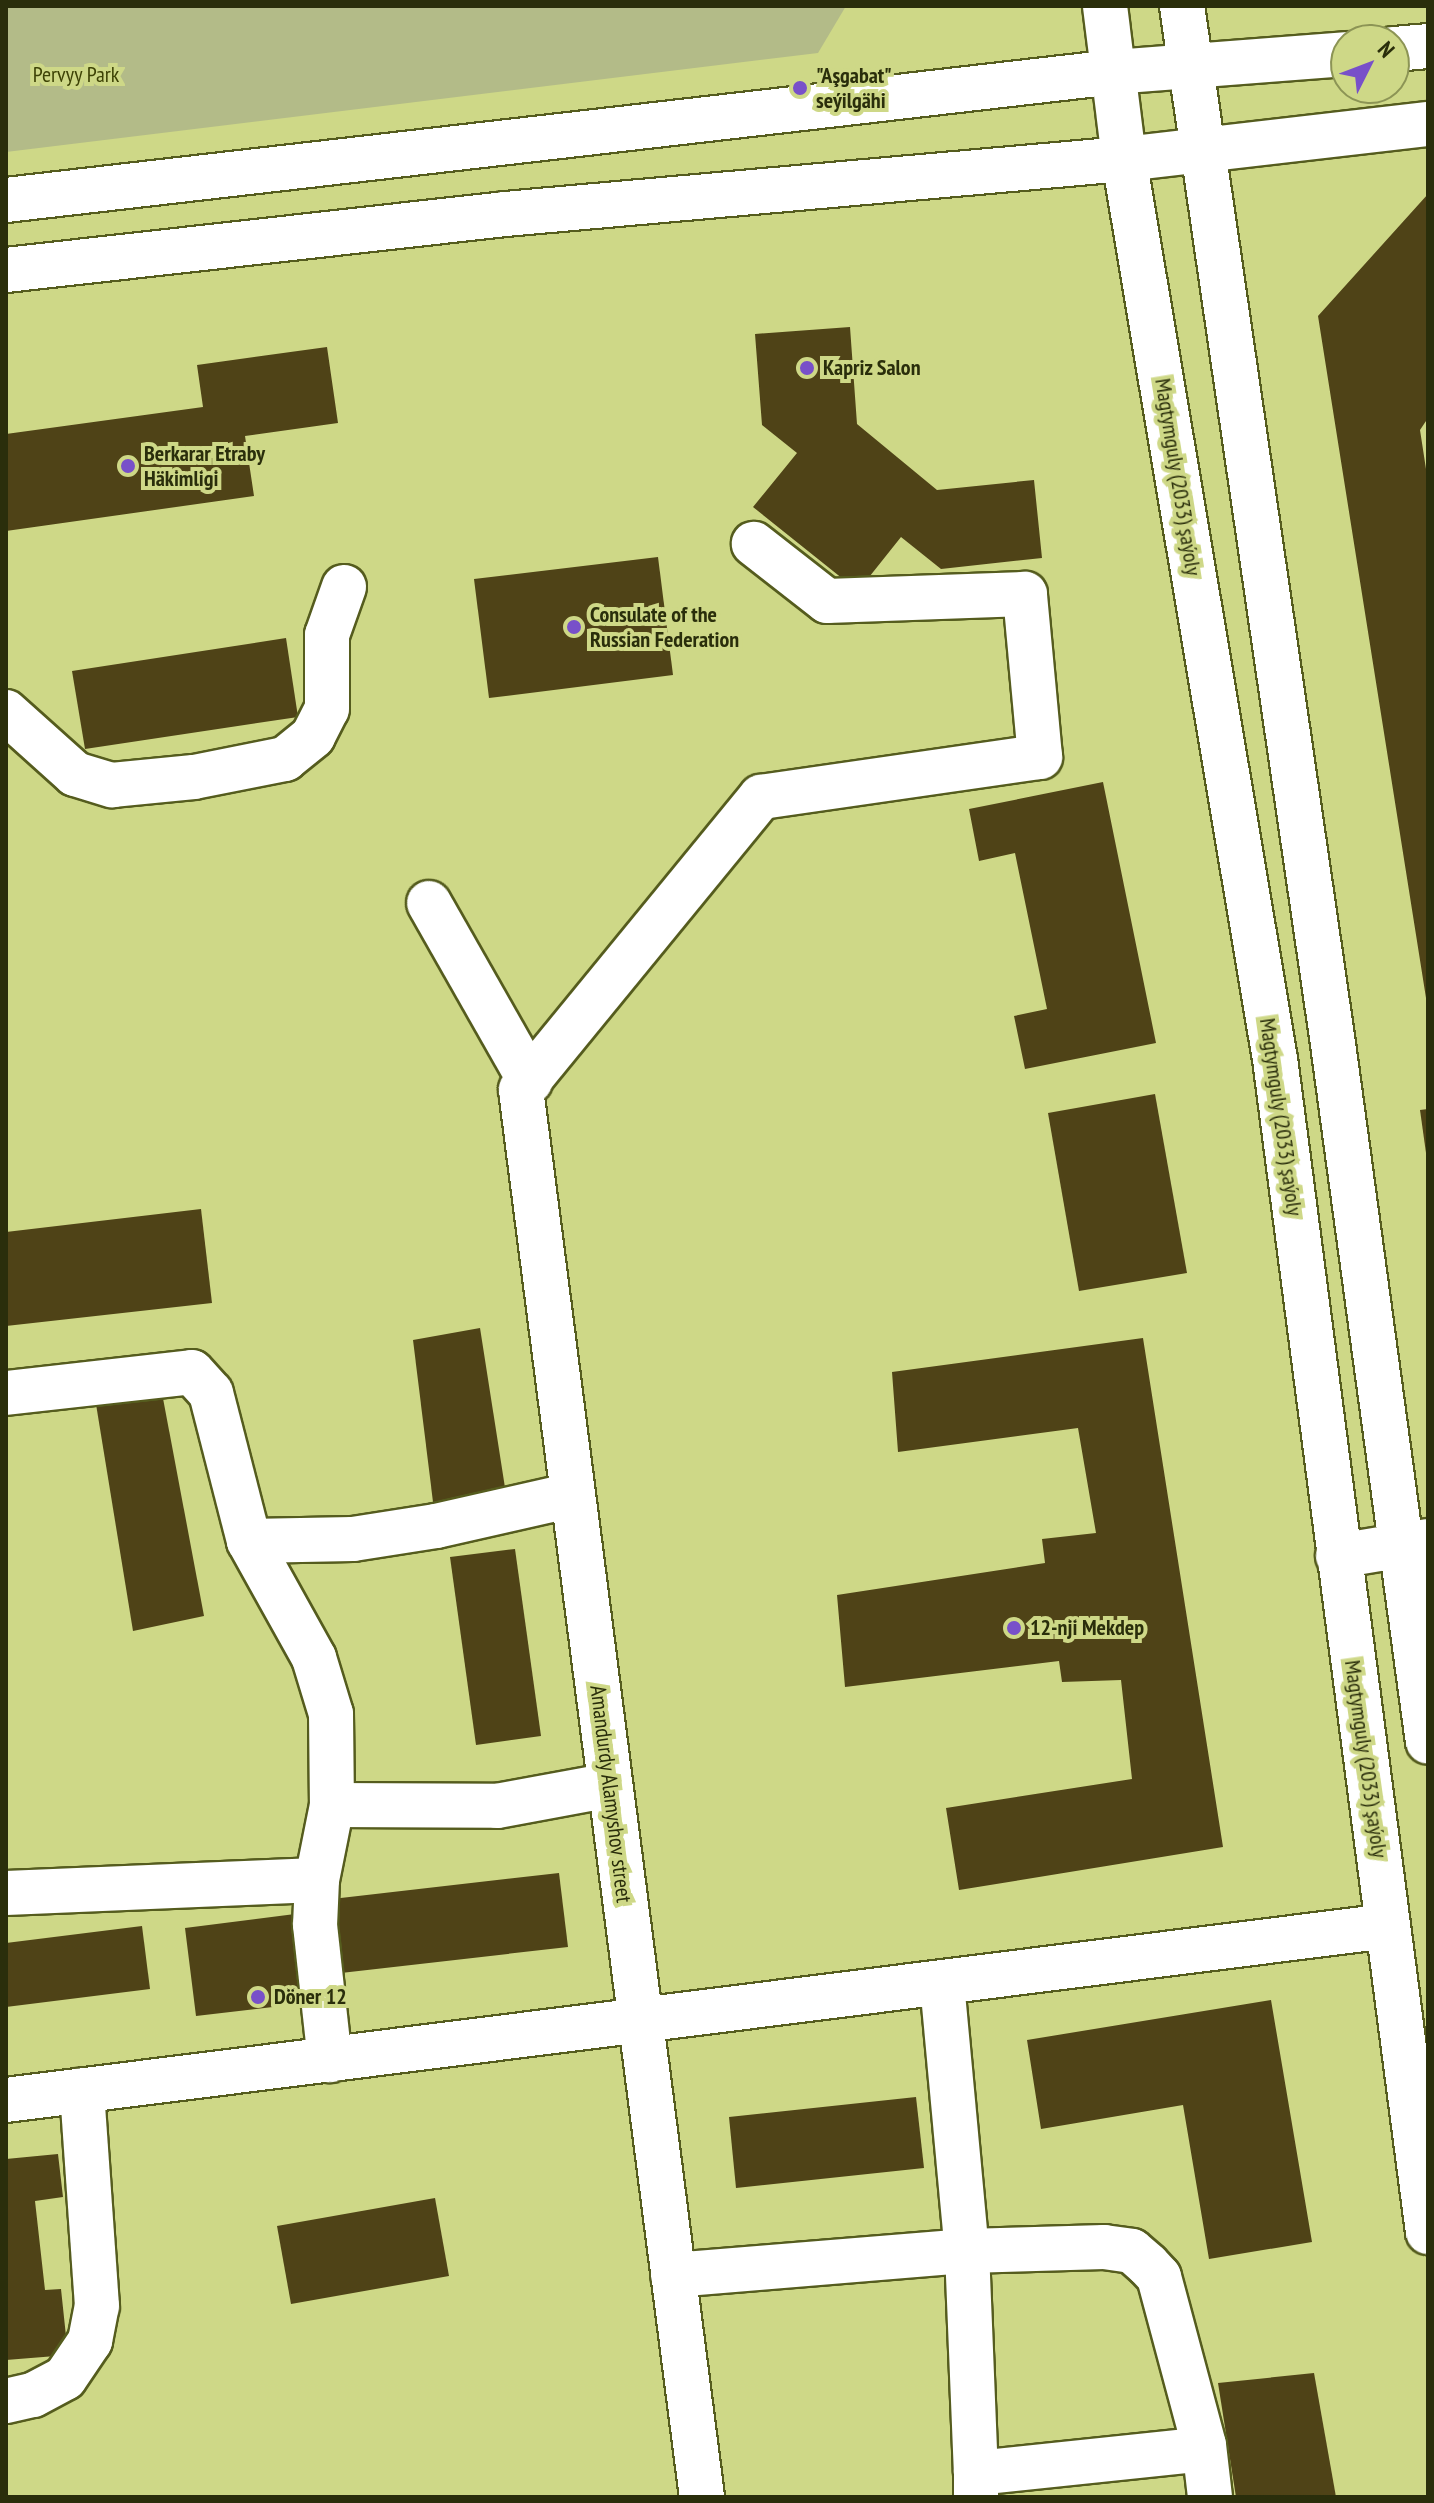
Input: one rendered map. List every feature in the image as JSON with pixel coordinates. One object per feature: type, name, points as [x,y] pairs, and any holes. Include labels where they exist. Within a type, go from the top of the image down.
[{"type":"main road","name":"Magtymguly (2033) şaýoly","points":[[1105,6],[1124,159],[1275,1059],[1428,2232]]},
{"type":"main road","points":[[1182,6],[1415,1543],[1428,1742]]},
{"type":"main road","points":[[6,200],[1114,72],[1330,55]]},
{"type":"main road","points":[[6,270],[505,214],[1124,159],[1428,124]]},
{"type":"main road","points":[[429,903],[526,1086],[761,797],[1040,757],[1025,594],[827,601],[754,544]]},
{"type":"main road","points":[[6,712],[75,774],[112,785],[194,777],[285,759],[313,736],[327,709],[327,635],[344,587]]},
{"type":"main road","name":"Amandurdy Alamyshov street","points":[[526,1086],[572,1495],[702,2497]]},
{"type":"main road","points":[[6,1393],[192,1372],[211,1393],[249,1541],[324,1681],[335,1763],[332,1805],[317,1880],[315,1925],[330,2060]]},
{"type":"main road","points":[[249,1541],[353,1539],[436,1526],[572,1495]]},
{"type":"main road","points":[[1338,1556],[1415,1543]]},
{"type":"main road","points":[[332,1805],[497,1806],[610,1785]]},
{"type":"main road","points":[[6,1893],[317,1880]]},
{"type":"main road","points":[[6,2100],[1388,1926]]},
{"type":"main road","points":[[942,1983],[967,2251],[976,2485],[1204,2449]]},
{"type":"main road","points":[[6,2401],[33,2395],[65,2378],[90,2341],[97,2306],[82,2091]]},
{"type":"main road","points":[[673,2275],[967,2251],[1045,2252],[1074,2246],[1132,2251],[1159,2277],[1204,2449],[1210,2497]]},
{"type":"green space","name":"Pervyy Park","points":[[6,6],[846,6],[818,53],[6,152]]},
{"type":"building","points":[[1428,194],[1428,418],[1420,430],[1428,482],[1426,998],[1318,316]]},
{"type":"building","points":[[850,327],[857,424],[937,490],[1034,480],[1042,558],[941,569],[901,537],[858,591],[753,507],[797,453],[762,425],[755,334]]},
{"type":"building","name":"Berkarar Etraby Häkimligi","points":[[327,347],[338,423],[245,436],[254,496],[6,531],[6,434],[203,407],[197,365]]},
{"type":"building","name":"Consulate of the Russian Federation","points":[[658,557],[673,675],[489,698],[474,579]]},
{"type":"building","points":[[286,638],[298,717],[85,749],[72,671]]},
{"type":"building","points":[[1103,782],[1156,1043],[1025,1069],[1014,1016],[1047,1009],[1015,853],[979,861],[969,809]]},
{"type":"building","points":[[1155,1094],[1187,1273],[1079,1291],[1048,1113]]},
{"type":"building","points":[[1428,1109],[1428,1153],[1426,1153],[1420,1110]]},
{"type":"building","points":[[201,1209],[212,1303],[6,1326],[6,1232]]},
{"type":"building","points":[[480,1328],[506,1494],[434,1510],[413,1340]]},
{"type":"building","name":"12-nji Mekdep","points":[[1143,1338],[1223,1847],[959,1890],[946,1808],[1132,1779],[1121,1680],[1062,1682],[1059,1661],[845,1687],[837,1595],[1045,1563],[1042,1539],[1096,1533],[1078,1428],[898,1452],[892,1372]]},
{"type":"building","points":[[162,1393],[204,1616],[133,1631],[95,1398]]},
{"type":"building","points":[[515,1549],[541,1736],[476,1745],[450,1557]]},
{"type":"building","points":[[559,1873],[568,1947],[341,1973],[332,1899]]},
{"type":"building","points":[[295,1914],[306,2003],[196,2016],[185,1928]]},
{"type":"building","points":[[142,1926],[150,1989],[6,2007],[6,1943]]},
{"type":"building","points":[[1271,2000],[1312,2242],[1209,2259],[1183,2105],[1041,2129],[1027,2040]]},
{"type":"building","points":[[916,2097],[924,2168],[736,2188],[729,2117]]},
{"type":"building","points":[[58,2154],[63,2197],[35,2201],[45,2290],[61,2289],[68,2355],[6,2360],[6,2159]]},
{"type":"building","points":[[435,2198],[449,2276],[291,2304],[277,2226]]},
{"type":"building","points":[[1314,2373],[1336,2497],[1236,2497],[1218,2383]]},
{"type":"place","name":"\"Aşgabat\" seýilgähi","points":[[800,88]]},
{"type":"place","name":"Kapriz Salon","points":[[807,368]]},
{"type":"place","name":"Berkarar Etraby Häkimligi","points":[[128,466]]},
{"type":"place","name":"Consulate of the Russian Federation","points":[[574,627]]},
{"type":"place","name":"12-nji Mekdep","points":[[1014,1628]]},
{"type":"place","name":"Döner 12","points":[[258,1997]]}]
